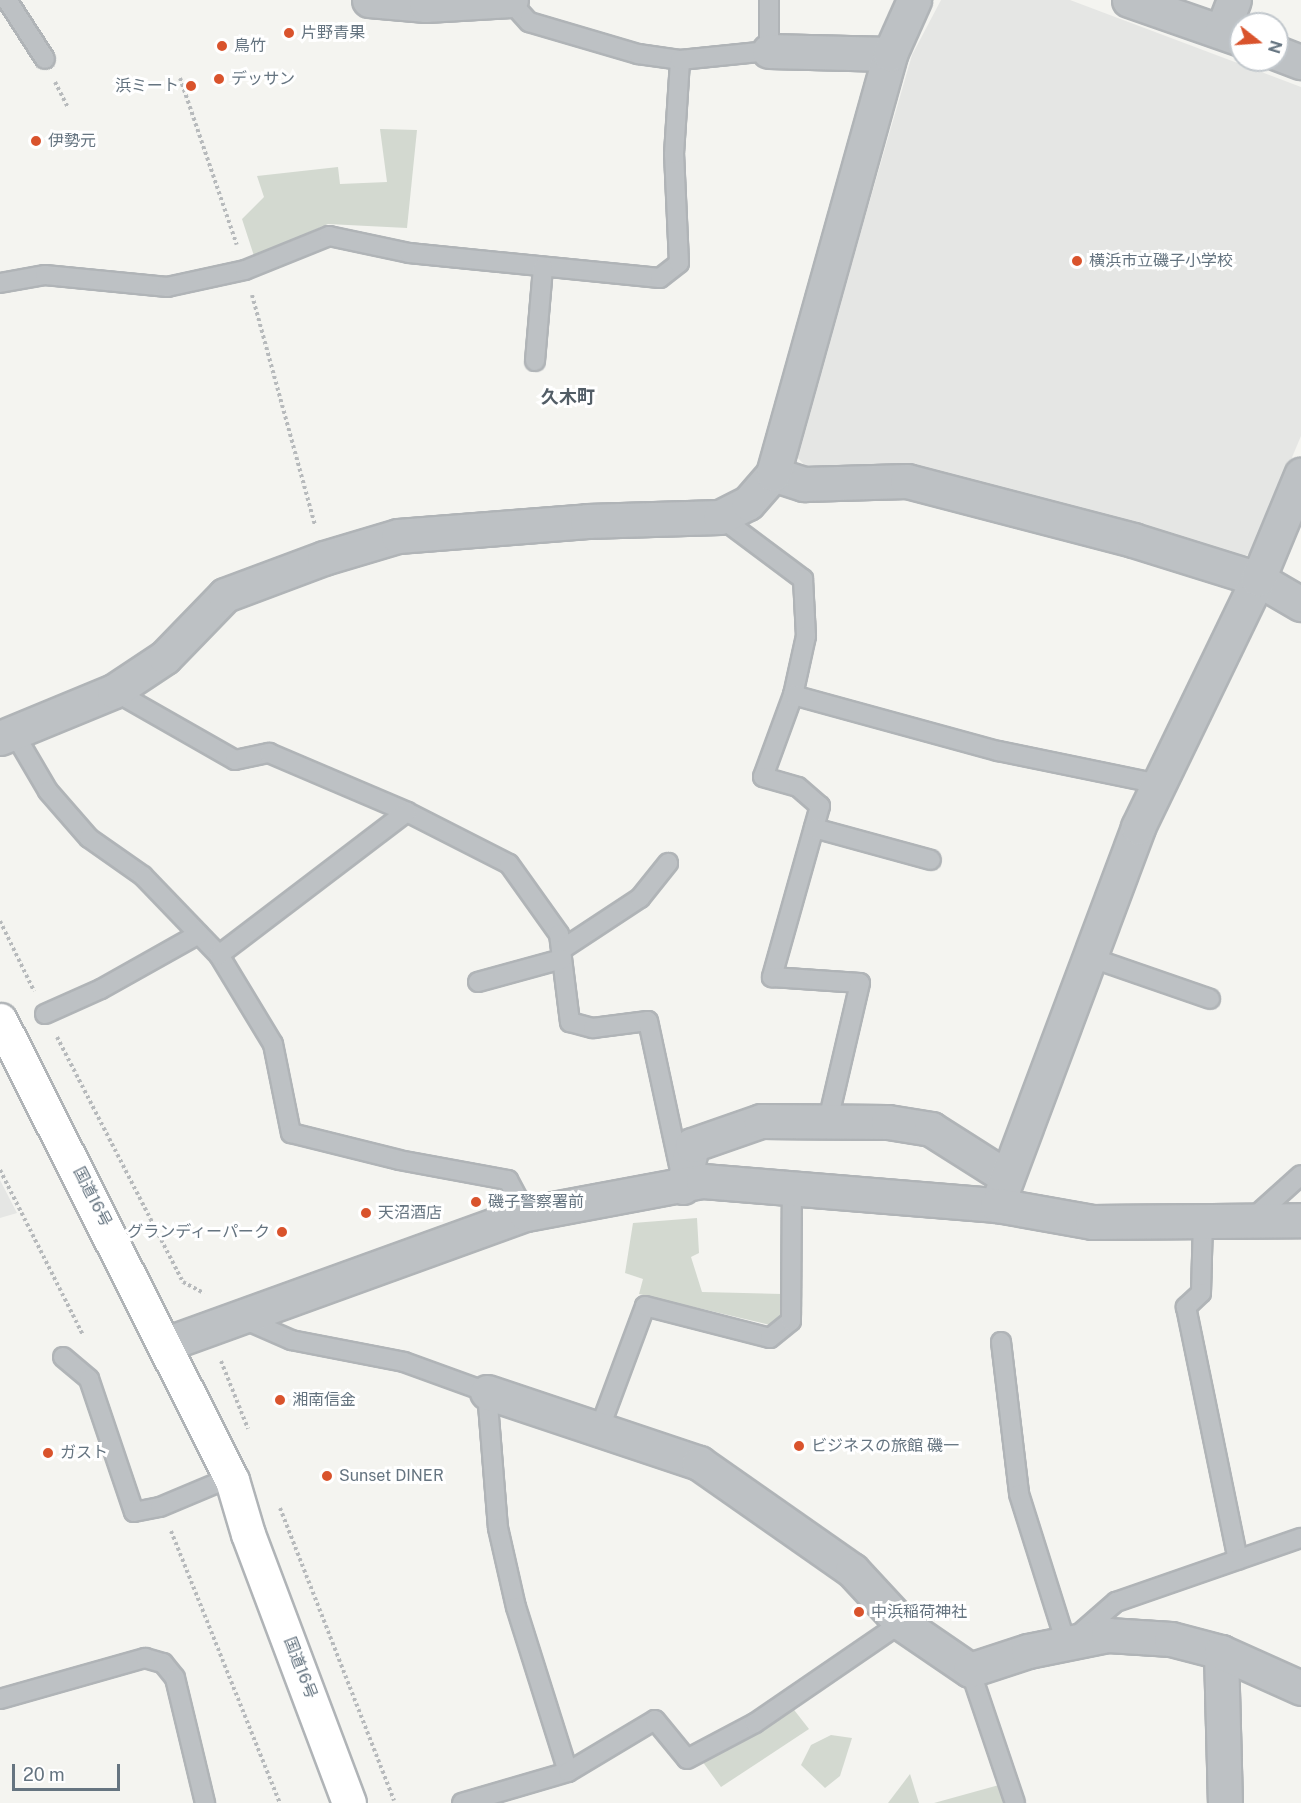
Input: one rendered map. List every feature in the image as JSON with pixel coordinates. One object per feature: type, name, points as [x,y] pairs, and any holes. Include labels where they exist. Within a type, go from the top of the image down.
[{"type":"highway","name":"国道16号","points":[[0,1020],[182,1374],[232,1480],[248,1534],[349,1803]]},
{"type":"highway","name":"国道16号","points":[[182,1374],[217,1483],[248,1534]]},
{"type":"street","points":[[369,0],[426,5],[510,0]]},
{"type":"street","points":[[7,735],[114,691],[165,657],[225,595],[324,558],[398,536],[587,521],[720,517],[748,503],[773,474],[890,54],[914,0]]},
{"type":"street","points":[[1129,0],[1229,34]]},
{"type":"street","points":[[769,51],[890,54]]},
{"type":"street","points":[[773,474],[804,484],[906,481],[1132,540],[1257,579],[1301,604]]},
{"type":"street","points":[[1001,1191],[1089,957],[1159,784],[1257,579],[1301,476]]},
{"type":"street","points":[[683,1187],[692,1145],[761,1121],[828,1121],[888,1122],[931,1129],[1001,1191]]},
{"type":"street","points":[[166,1344],[526,1214],[683,1187],[703,1181],[792,1188],[1001,1191],[1092,1222],[1301,1220]]},
{"type":"street","points":[[487,1392],[699,1463],[852,1570],[901,1623],[970,1670],[1069,1642],[1108,1635],[1161,1639],[1221,1652],[1301,1688]]},
{"type":"street","points":[[1221,1652],[1225,1803]]},
{"type":"lane","points":[[7,0],[45,59]]},
{"type":"lane","points":[[510,0],[529,22],[638,54],[680,60],[769,51],[770,0]]},
{"type":"lane","points":[[0,283],[45,275],[167,287],[245,270],[329,236],[409,253],[660,278],[679,263],[674,154],[680,60]]},
{"type":"lane","points":[[535,361],[543,267]]},
{"type":"lane","points":[[720,517],[803,579],[806,636],[793,695],[763,777],[798,787],[820,806],[772,977],[860,983],[828,1121]]},
{"type":"lane","points":[[114,691],[235,760],[268,753],[407,812],[509,864],[559,934],[570,1022],[593,1028],[648,1021],[683,1187]]},
{"type":"lane","points":[[793,695],[998,751],[1159,784]]},
{"type":"lane","points":[[7,735],[48,791],[89,838],[143,876],[219,955],[273,1044],[291,1133],[399,1160],[508,1180],[526,1214]]},
{"type":"lane","points":[[219,955],[407,812]]},
{"type":"lane","points":[[814,828],[931,860]]},
{"type":"lane","points":[[478,982],[561,955],[640,898],[668,863]]},
{"type":"lane","points":[[45,1014],[101,989],[199,934]]},
{"type":"lane","points":[[1089,957],[1210,999]]},
{"type":"lane","points":[[1250,1221],[1301,1175]]},
{"type":"lane","points":[[599,1430],[645,1306],[770,1338],[791,1321],[792,1188]]},
{"type":"lane","points":[[1203,1221],[1201,1293],[1185,1307],[1238,1560]]},
{"type":"lane","points":[[241,1318],[291,1340],[404,1362],[487,1392],[498,1528],[516,1607],[568,1772]]},
{"type":"lane","points":[[1001,1342],[1018,1494],[1069,1642],[1116,1602],[1301,1538]]},
{"type":"lane","points":[[63,1357],[89,1379],[134,1512],[160,1507],[217,1483]]},
{"type":"lane","points":[[462,1803],[568,1772],[655,1720],[687,1759],[755,1723],[901,1623]]},
{"type":"lane","points":[[0,1699],[145,1658],[164,1663],[174,1678],[205,1803]]},
{"type":"lane","points":[[970,1670],[1015,1803]]},
{"type":"path","points":[[180,78],[245,270],[324,558]]},
{"type":"path","points":[[0,921],[45,1014],[183,1282],[199,1292],[213,1294]]},
{"type":"path","points":[[223,1350],[220,1358],[250,1434]]},
{"type":"path","points":[[276,1499],[394,1802]]},
{"type":"shaded area","name":"横浜市立磯子小学校","points":[[941,0],[1070,0],[1229,60],[1229,72],[1261,72],[1301,87],[1301,436],[1252,552],[1238,560],[810,471],[796,456],[912,55]]},
{"type":"shaded area","points":[[380,129],[417,130],[407,228],[328,224],[254,256],[242,219],[264,197],[257,176],[338,167],[340,184],[387,182]]},
{"type":"shaded area","points":[[0,1180],[17,1213],[0,1218]]},
{"type":"shaded area","points":[[697,1218],[699,1253],[691,1257],[702,1292],[782,1294],[783,1316],[770,1325],[639,1294],[643,1279],[625,1273],[633,1223]]},
{"type":"shaded area","points":[[791,1706],[809,1729],[721,1787],[702,1761]]},
{"type":"shaded area","points":[[831,1735],[852,1738],[840,1776],[825,1788],[801,1765],[811,1745]]},
{"type":"shaded area","points":[[910,1774],[919,1803],[888,1803]]},
{"type":"shaded area","points":[[999,1785],[1005,1803],[934,1803]]},
{"type":"place","name":"片野青果","points":[[289,33]]},
{"type":"place","name":"鳥竹","points":[[222,46]]},
{"type":"place","name":"デッサン","points":[[219,79]]},
{"type":"place","name":"浜ミート","points":[[191,86]]},
{"type":"place","name":"伊勢元","points":[[36,141]]},
{"type":"place","name":"横浜市立磯子小学校","points":[[1077,261]]},
{"type":"place","name":"磯子警察署前","points":[[476,1202]]},
{"type":"place","name":"天沼酒店","points":[[366,1213]]},
{"type":"place","name":"グランディーパーク","points":[[282,1232]]},
{"type":"place","name":"湘南信金","points":[[280,1400]]},
{"type":"place","name":"ビジネスの旅館 磯一","points":[[799,1446]]},
{"type":"place","name":"ガスト","points":[[48,1453]]},
{"type":"place","name":"Sunset DINER","points":[[327,1476]]},
{"type":"place","name":"中浜稲荷神社","points":[[859,1612]]},
{"type":"district","name":"久木町","points":[[568,397]]}]
